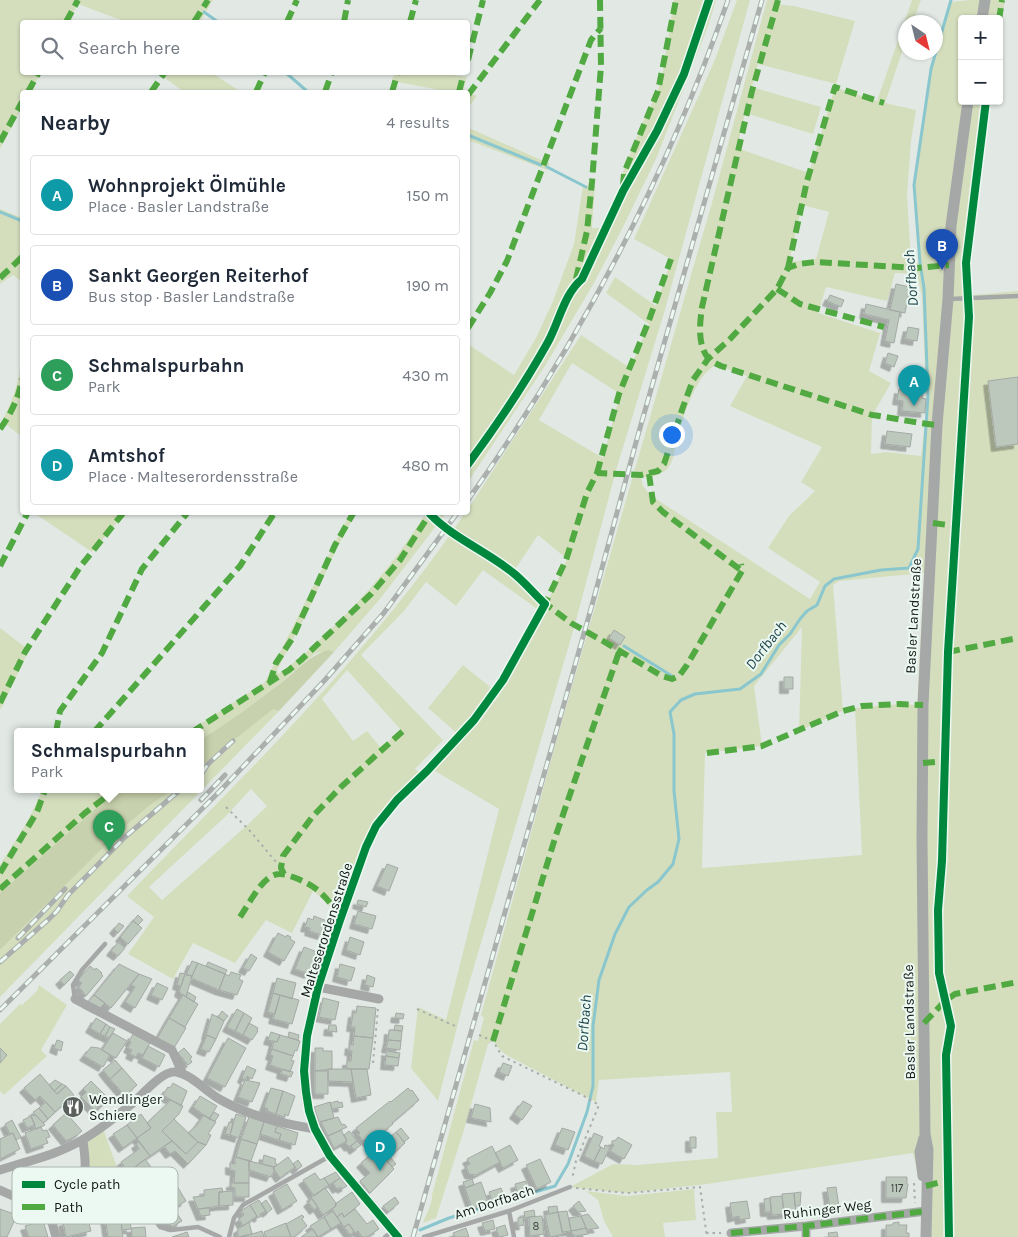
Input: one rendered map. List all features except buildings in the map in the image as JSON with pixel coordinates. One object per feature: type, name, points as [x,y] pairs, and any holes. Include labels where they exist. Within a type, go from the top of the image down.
[{"type":"street","points":[[983,15],[985,0]]},
{"type":"street","name":"Basler Landstraße","points":[[926,1237],[928,1150],[925,1134],[922,838],[923,705],[937,424],[948,299],[951,226],[967,105]]},
{"type":"street","name":"Malteserordensstraße","points":[[366,847],[318,987],[307,1036],[304,1071],[309,1111],[315,1129],[330,1156],[393,1231]]},
{"type":"street","name":"Malteserordensstraße","points":[[318,987],[379,999]]},
{"type":"street","points":[[75,999],[172,1050],[183,1074]]},
{"type":"street","points":[[0,1170],[62,1150],[83,1140],[134,1101],[164,1075],[173,1072],[183,1074],[221,1100],[261,1117],[315,1129]]},
{"type":"street","points":[[83,1140],[84,1167]]},
{"type":"street","points":[[0,1190],[12,1195]]},
{"type":"street","name":"Ruhinger Weg","points":[[731,1233],[926,1211]]},
{"type":"street","points":[[52,1224],[56,1237]]},
{"type":"street","points":[[806,1226],[806,1237]]},
{"type":"lane","points":[[948,299],[1018,296]]},
{"type":"lane","points":[[968,299],[969,317]]},
{"type":"lane","points":[[75,999],[73,985],[82,970],[106,944]]},
{"type":"lane","points":[[229,1237],[234,1218],[243,1206],[330,1156]]},
{"type":"lane","name":"Am Dorfbach","points":[[424,1237],[509,1211],[570,1187]]},
{"type":"lane","points":[[509,1211],[514,1237]]},
{"type":"lane","points":[[158,1224],[160,1227],[171,1230],[198,1227],[220,1237]]},
{"type":"lane","points":[[385,1237],[393,1231]]},
{"type":"path","points":[[226,807],[251,832],[281,868]]},
{"type":"path","points":[[373,1063],[379,999]]},
{"type":"path","points":[[417,1009],[455,1026]]},
{"type":"path","points":[[479,1034],[493,1041],[502,1056],[584,1096],[599,1106],[576,1161],[570,1187],[627,1193],[700,1187],[707,1237]]},
{"type":"path","points":[[706,1233],[731,1233]]},
{"type":"green space","points":[[0,0],[213,0],[201,20],[121,20],[78,4],[69,20],[20,20],[20,75],[40,75],[31,90],[20,90],[20,111],[0,149]]},
{"type":"green space","points":[[674,0],[716,0],[709,24],[656,159],[623,227],[594,283],[545,366],[470,479],[470,345],[514,375],[536,338],[553,301],[574,244],[583,186],[595,185],[592,228],[603,228],[621,192],[623,172],[662,77]]},
{"type":"green space","points":[[737,0],[750,0],[664,313],[617,467],[574,628],[463,1004],[438,1101],[411,1068],[418,1007],[446,1020],[499,809],[435,771],[407,796],[391,814],[371,846],[365,844],[338,919],[327,903],[313,891],[292,933],[266,920],[235,963],[193,943],[173,979],[128,954],[154,917],[127,896],[305,712],[389,615],[464,515],[470,515],[470,506],[581,335],[630,368],[649,324],[606,293],[615,277],[656,306],[671,259],[634,239],[714,62]],"holes":[[[572,363],[620,394],[603,458],[539,420]],[[538,535],[567,559],[548,601],[514,571]],[[483,570],[540,611],[517,655],[494,690],[463,665],[428,708],[460,736],[431,768],[429,767],[420,773],[415,769],[443,740],[361,655],[404,611],[426,582],[456,606]],[[347,670],[401,730],[381,748],[367,731],[353,741],[322,699]],[[251,789],[267,806],[162,900],[149,887],[225,817]]]},
{"type":"green space","points":[[767,0],[776,0],[776,4],[794,6],[855,21],[836,84],[758,64],[752,87],[821,107],[813,134],[745,113],[737,148],[809,173],[835,87],[877,101],[898,40],[899,60],[885,103],[916,110],[911,141],[907,195],[911,262],[919,263],[914,185],[931,69],[934,60],[943,60],[943,27],[950,2],[1005,0],[1003,15],[958,15],[958,105],[988,105],[976,191],[970,292],[973,295],[1018,291],[1018,1237],[931,1237],[931,1180],[919,1179],[913,1153],[707,1184],[627,1193],[570,1187],[613,1164],[637,1165],[718,1158],[716,1112],[732,1112],[730,1072],[599,1080],[596,1102],[508,1056],[493,1041],[488,1044],[463,1133],[436,1218],[423,1223],[431,1201],[474,1040],[478,1041],[484,1018],[481,1015],[556,742],[713,199]],"holes":[[[802,205],[829,212],[816,259],[789,262]],[[895,273],[917,274],[922,296],[926,394],[928,395],[921,456],[886,452],[871,454],[872,416],[891,383],[869,371],[880,333],[818,313],[826,287],[887,301]],[[716,365],[747,376],[730,406],[822,447],[801,482],[815,491],[789,516],[768,548],[820,582],[810,599],[650,495],[643,486],[641,477],[658,475],[669,466],[673,459],[686,409],[696,387],[709,370]],[[924,573],[917,705],[899,704],[855,708],[862,855],[702,868],[705,753],[762,746],[754,686],[802,627],[799,731],[843,711],[833,585],[839,581]]]},
{"type":"green space","points":[[912,0],[921,0],[916,15],[907,15]]},
{"type":"green space","points":[[161,75],[215,75],[238,90],[181,90]]},
{"type":"green space","points":[[394,75],[452,75],[467,77],[463,90],[440,90],[392,81]]},
{"type":"green space","points":[[470,94],[477,96],[470,105]]},
{"type":"green space","points":[[470,128],[550,164],[547,170],[470,141]]},
{"type":"green space","points":[[0,209],[20,217],[20,280],[13,275],[0,284]]},
{"type":"green space","points":[[20,372],[20,435],[2,421],[15,392]]},
{"type":"green space","points":[[37,515],[123,515],[92,552]]},
{"type":"green space","points":[[349,515],[355,515],[277,670],[278,674],[331,629],[383,574],[425,515],[444,515],[380,599],[334,652],[316,653],[222,727],[204,738],[204,728],[194,728],[265,682]]},
{"type":"green space","points":[[0,628],[29,650],[1,709],[0,708]]},
{"type":"green space","points":[[329,650],[334,652],[279,711],[273,709],[204,764],[204,738],[242,712],[315,655]]},
{"type":"green space","points":[[273,708],[279,711],[204,788],[204,764]]},
{"type":"green space","points":[[40,793],[116,793],[0,893],[0,865],[27,822]]},
{"type":"green space","points":[[116,793],[168,793],[123,828],[0,950],[0,893]]},
{"type":"green space","points":[[168,793],[199,793],[0,997],[0,950],[123,828]]},
{"type":"green space","points":[[39,985],[67,1005],[41,1050],[47,1056],[4,1095],[0,1091],[0,1024],[20,1004],[22,1005],[37,991]]},
{"type":"green space","points":[[102,1126],[117,1167],[84,1167],[83,1140]]},
{"type":"green space","points":[[694,1189],[696,1220],[663,1223],[665,1237],[613,1237],[604,1221],[598,1200],[586,1191],[627,1196]]},
{"type":"waterway","name":"Dorfbach","points":[[420,1230],[449,1218],[555,1186],[568,1164],[587,1112],[593,1086],[593,1026],[599,980],[615,934],[629,907],[658,882],[673,864],[679,839],[674,791],[674,734],[670,712],[681,700],[695,694],[740,689],[761,674],[779,645],[807,611],[817,605],[825,586],[834,579],[881,570],[909,568],[918,549],[928,395],[924,288],[920,263],[914,185],[931,69],[951,0]]},
{"type":"waterway","points":[[204,12],[215,20]]},
{"type":"waterway","points":[[288,75],[306,90]]},
{"type":"waterway","points":[[470,136],[541,165]]},
{"type":"waterway","points":[[547,167],[586,187]]},
{"type":"waterway","points":[[0,212],[20,220]]},
{"type":"waterway","points":[[624,646],[672,676]]},
{"type":"tunnel","points":[[393,1231],[398,1237]]},
{"type":"railway","points":[[470,497],[546,382],[616,259],[677,132],[728,0]]},
{"type":"railway","points":[[413,1237],[762,0]]},
{"type":"railway","points":[[0,1010],[220,791],[324,681],[383,614],[456,515]]},
{"type":"railway","points":[[204,770],[233,741]]},
{"type":"railway","points":[[201,800],[225,775]]},
{"type":"railway","points":[[0,962],[49,919],[68,895],[125,837],[176,793]]},
{"type":"railway","points":[[18,938],[65,889]]},
{"type":"marked path","points":[[67,20],[78,0]]},
{"type":"marked path","points":[[195,20],[208,0]]},
{"type":"marked path","points":[[288,20],[297,0]]},
{"type":"marked path","points":[[344,20],[348,0]]},
{"type":"marked path","points":[[411,20],[416,0]]},
{"type":"marked path","points":[[470,52],[483,0]]},
{"type":"marked path","points":[[470,92],[540,0]]},
{"type":"marked path","points":[[576,279],[587,231],[592,182],[601,66],[600,0]]},
{"type":"marked path","points":[[623,186],[624,173],[658,91],[676,0]]},
{"type":"marked path","points":[[778,0],[752,91],[702,307],[700,333],[702,346],[709,359],[721,366],[872,415],[937,425]]},
{"type":"marked path","points":[[1000,15],[1002,0]]},
{"type":"marked path","points":[[470,325],[507,261],[591,40],[601,28]]},
{"type":"marked path","points":[[29,90],[37,75]]},
{"type":"marked path","points":[[152,90],[163,75]]},
{"type":"marked path","points":[[257,90],[264,75]]},
{"type":"marked path","points":[[326,90],[331,75]]},
{"type":"marked path","points":[[393,90],[397,75]]},
{"type":"marked path","points":[[460,90],[463,75]]},
{"type":"marked path","points":[[788,268],[807,181],[835,87],[884,103]]},
{"type":"marked path","points":[[0,142],[20,106]]},
{"type":"marked path","points":[[0,278],[20,259]]},
{"type":"marked path","points":[[597,473],[619,394],[648,323],[671,259]]},
{"type":"marked path","points":[[543,608],[566,560],[587,493],[597,473],[641,475],[658,471],[664,464],[693,380],[708,359],[730,339],[777,289],[788,268],[799,264],[815,262],[917,268],[949,265]]},
{"type":"marked path","points":[[777,289],[800,304],[884,327]]},
{"type":"marked path","points":[[0,429],[14,405],[20,388]]},
{"type":"marked path","points":[[649,474],[653,502],[663,512],[742,571]]},
{"type":"marked path","points":[[0,566],[26,515]]},
{"type":"marked path","points":[[0,703],[25,652],[80,567],[122,515]]},
{"type":"marked path","points":[[57,728],[60,711],[102,653],[142,569],[186,515]]},
{"type":"marked path","points":[[98,728],[240,566],[273,515]]},
{"type":"marked path","points":[[270,682],[276,663],[292,639],[335,545],[352,515]]},
{"type":"marked path","points":[[198,728],[289,670],[301,660],[371,594],[400,560],[429,515]]},
{"type":"marked path","points":[[933,523],[955,526]]},
{"type":"marked path","points":[[542,601],[571,623],[662,676],[672,679],[679,676],[687,665],[742,571],[741,564]]},
{"type":"marked path","points":[[948,652],[1018,638]]},
{"type":"marked path","points":[[493,1041],[556,835],[619,652]]},
{"type":"marked path","points":[[707,753],[762,746],[843,711],[862,706],[923,705]]},
{"type":"marked path","points":[[284,874],[281,868],[283,856],[313,816],[342,786],[403,731]]},
{"type":"marked path","points":[[923,763],[945,761]]},
{"type":"marked path","points":[[0,873],[37,812],[44,793]]},
{"type":"marked path","points":[[0,889],[85,813],[111,793]]},
{"type":"marked path","points":[[240,917],[266,880],[273,875],[282,874],[302,880],[315,888],[326,898],[341,919]]},
{"type":"marked path","points":[[924,1023],[945,1001],[955,994],[1018,982]]},
{"type":"marked path","points":[[926,1186],[948,1180]]},
{"type":"marked path","points":[[731,1233],[926,1211]]},
{"type":"marked path","points":[[806,1226],[806,1237]]},
{"type":"cycle path","points":[[470,461],[500,420],[529,374],[548,342],[566,300],[582,279],[623,191],[657,131],[684,74],[709,0]]},
{"type":"cycle path","points":[[949,1237],[946,1055],[951,1026],[939,973],[938,910],[942,861],[948,652],[969,317],[966,263],[986,105]]},
{"type":"cycle path","points":[[398,1237],[330,1156],[315,1129],[309,1111],[304,1071],[307,1036],[318,987],[366,847],[376,826],[397,800],[427,771],[474,720],[503,680],[545,604],[502,564],[459,537],[431,515]]},
{"type":"place","name":"Sankt Georgen Reiterhof","points":[[942,270]]},
{"type":"place","name":"Wohnprojekt Ölmühle","points":[[914,406]]},
{"type":"place","name":"Schmalspurbahn","points":[[109,851]]},
{"type":"place","name":"Wendlinger Schiere","points":[[73,1107]]},
{"type":"place","name":"Amtshof","points":[[380,1171]]}]
